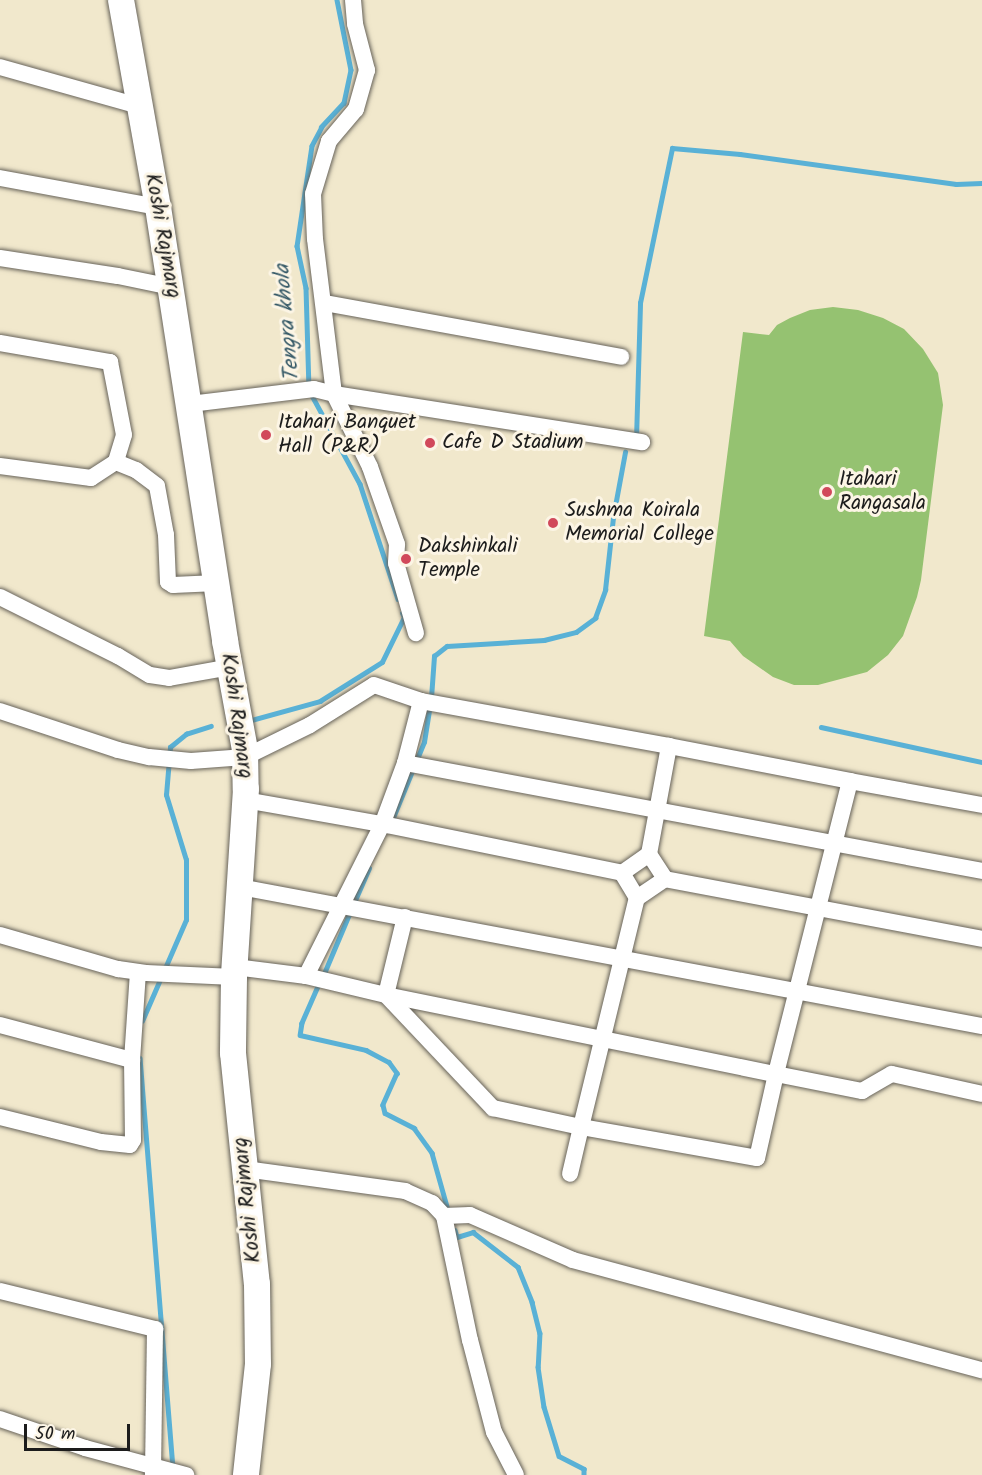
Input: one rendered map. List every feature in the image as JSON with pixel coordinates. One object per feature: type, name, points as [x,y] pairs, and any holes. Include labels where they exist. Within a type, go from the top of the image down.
[{"type":"main road","name":"Koshi Rajmarg","points":[[121,0],[158,207],[245,753],[245,800],[234,972],[233,1053],[257,1284],[258,1364],[246,1475]]},
{"type":"street","points":[[352,0],[355,24],[367,70],[356,109],[328,141],[314,194],[315,239],[325,303],[334,394],[370,467],[397,544],[396,563],[416,633]]},
{"type":"street","points":[[0,67],[139,106]]},
{"type":"street","points":[[0,178],[158,207]]},
{"type":"street","points":[[0,258],[118,276],[171,287]]},
{"type":"street","points":[[325,303],[621,357]]},
{"type":"street","points":[[0,343],[110,362],[124,435],[117,462],[91,478],[0,466]]},
{"type":"street","points":[[190,404],[306,389],[642,442]]},
{"type":"street","points":[[117,462],[135,470],[157,486],[166,535],[170,584],[217,583]]},
{"type":"street","points":[[0,597],[118,656],[150,675],[169,678],[230,668]]},
{"type":"street","points":[[0,711],[118,750],[149,757],[191,761],[245,753],[310,725],[374,685],[449,707],[982,805]]},
{"type":"street","points":[[317,978],[388,826],[409,764],[425,701]]},
{"type":"street","points":[[622,873],[649,854],[669,746]]},
{"type":"street","points":[[409,764],[982,871]]},
{"type":"street","points":[[386,995],[493,1108],[757,1158],[850,781]]},
{"type":"street","points":[[245,800],[622,873],[638,898]]},
{"type":"street","points":[[649,854],[665,879]]},
{"type":"street","points":[[570,1174],[638,898],[665,879],[982,939]]},
{"type":"street","points":[[240,887],[982,1026]]},
{"type":"street","points":[[386,995],[405,917]]},
{"type":"street","points":[[0,935],[118,969],[142,973],[234,972],[317,978],[386,995],[862,1091],[892,1074],[982,1094]]},
{"type":"street","points":[[0,1117],[101,1142],[130,1145],[133,1140],[132,1060],[142,973]]},
{"type":"street","points":[[0,1025],[132,1060]]},
{"type":"street","points":[[245,1169],[405,1191],[432,1203],[451,1216],[470,1215],[482,1218],[525,1241],[573,1260],[982,1370]]},
{"type":"street","points":[[451,1216],[470,1340],[494,1432],[516,1475]]},
{"type":"street","points":[[0,1291],[155,1329],[157,1472]]},
{"type":"street","points":[[0,1419],[157,1472],[184,1475]]},
{"type":"green space","name":"Itahari Rangasala","points":[[833,307],[858,310],[883,318],[904,329],[923,349],[938,373],[943,405],[921,580],[903,636],[888,655],[867,672],[818,685],[794,685],[773,677],[743,656],[730,641],[704,636],[743,332],[769,335],[777,325],[790,318],[810,310]]},
{"type":"waterway","name":"Tengra khola","points":[[337,0],[351,70],[344,103],[322,127],[312,146],[297,246],[306,288],[309,390],[360,484],[398,599]]},
{"type":"waterway","points":[[636,439],[640,303],[672,148],[740,154],[956,184],[982,183]]},
{"type":"waterway","points":[[431,698],[434,656],[447,646],[544,640],[576,632],[595,618],[605,590],[613,517],[625,452]]},
{"type":"waterway","name":"Tengra khola","points":[[248,721],[320,701],[382,662],[404,617],[402,613]]},
{"type":"waterway","points":[[392,820],[424,742],[430,706]]},
{"type":"waterway","points":[[142,1021],[186,920],[186,860],[166,795],[170,747],[186,734],[211,726]]},
{"type":"waterway","points":[[821,727],[982,762]]},
{"type":"waterway","points":[[353,905],[369,868]]},
{"type":"waterway","points":[[323,976],[350,912]]},
{"type":"waterway","points":[[319,984],[302,1023],[300,1035],[366,1050],[389,1062],[397,1073],[383,1105],[385,1113],[414,1128],[432,1153],[448,1210]]},
{"type":"waterway","points":[[140,1058],[173,1468]]},
{"type":"waterway","points":[[455,1230],[457,1237],[473,1232],[518,1267],[532,1302],[540,1333],[538,1367],[544,1407],[559,1456],[584,1469],[584,1475]]},
{"type":"place","name":"Itahari Banquet Hall (P&R)","points":[[266,435]]},
{"type":"place","name":"Cafe D Stadium","points":[[430,443]]},
{"type":"place","name":"Itahari Rangasala","points":[[827,492]]},
{"type":"place","name":"Sushma Koirala Memorial College","points":[[553,523]]},
{"type":"place","name":"Dakshinkali Temple","points":[[406,559]]}]
